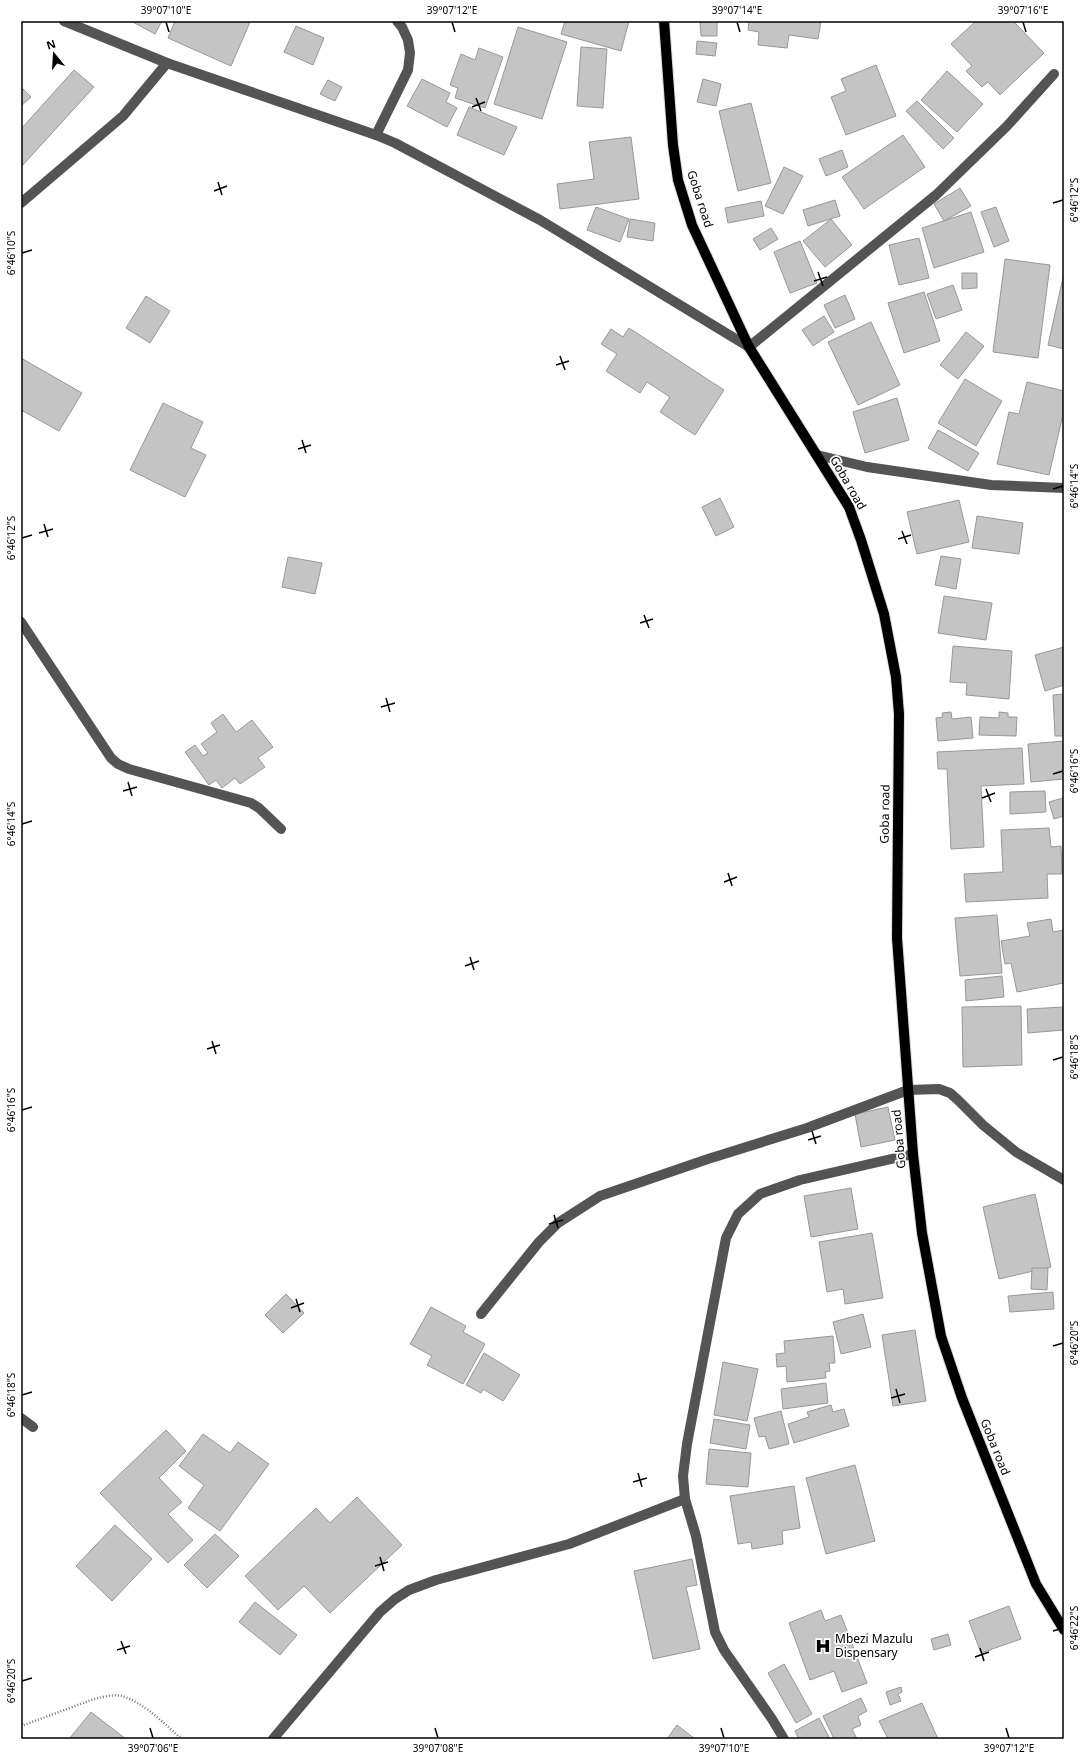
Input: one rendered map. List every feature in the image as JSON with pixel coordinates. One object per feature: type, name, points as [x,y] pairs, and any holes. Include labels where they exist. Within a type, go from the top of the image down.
[{"type":"main road","name":"Goba road","points":[[664,21],[672,145],[678,180],[692,225],[749,348],[849,507],[884,614],[896,677],[900,714],[897,938],[913,1154],[922,1233],[941,1336],[962,1398],[1036,1584],[1064,1630]]},
{"type":"street","points":[[64,21],[167,63],[376,134],[463,178],[540,220],[749,348],[793,310],[936,195],[1007,126],[1054,74]]},
{"type":"street","points":[[376,134],[408,70],[410,53],[408,40],[402,27],[397,21]]},
{"type":"street","points":[[21,203],[123,116],[167,63]]},
{"type":"street","points":[[817,455],[867,467],[991,485],[1064,488]]},
{"type":"street","points":[[21,622],[82,716],[111,758],[118,764],[129,769],[251,803],[259,808],[281,828]]},
{"type":"street","points":[[481,1314],[539,1242],[558,1223],[600,1196],[708,1159],[807,1128],[908,1090],[939,1089],[950,1093],[983,1125],[1016,1152],[1064,1180]]},
{"type":"street","points":[[784,1739],[772,1719],[730,1660],[715,1632],[696,1536],[685,1499],[683,1476],[687,1444],[726,1238],[738,1214],[760,1194],[766,1191],[800,1180],[913,1154]]},
{"type":"street","points":[[21,1418],[32,1427]]},
{"type":"street","points":[[273,1739],[380,1612],[409,1590],[436,1580],[569,1544],[685,1499]]},
{"type":"path","points":[[21,1726],[94,1699],[107,1696],[120,1696],[137,1702],[182,1739]]},
{"type":"building","points":[[131,21],[162,21],[155,34]]},
{"type":"building","points":[[175,21],[250,22],[231,66],[168,38]]},
{"type":"building","points":[[565,21],[629,21],[621,51],[561,34]]},
{"type":"building","points":[[717,21],[717,36],[701,36],[700,22]]},
{"type":"building","points":[[749,21],[821,21],[818,39],[789,35],[787,48],[758,45],[759,32],[748,30]]},
{"type":"building","points":[[976,21],[1013,21],[1044,53],[1000,95],[988,82],[982,87],[966,71],[972,66],[951,44]]},
{"type":"building","points":[[296,26],[324,38],[313,65],[284,52]]},
{"type":"building","points":[[518,27],[567,42],[542,119],[494,104]]},
{"type":"building","points":[[697,41],[717,43],[715,56],[696,54]]},
{"type":"building","points":[[581,47],[607,49],[603,108],[577,106]]},
{"type":"building","points":[[479,48],[503,57],[485,108],[455,98],[458,88],[450,85],[461,54],[475,60]]},
{"type":"building","points":[[876,65],[896,116],[846,135],[831,97],[846,91],[841,79]]},
{"type":"building","points":[[74,70],[94,87],[21,167],[21,129]]},
{"type":"building","points":[[947,71],[983,104],[957,132],[921,100]]},
{"type":"building","points":[[422,79],[450,93],[446,102],[457,108],[447,127],[407,106]]},
{"type":"building","points":[[703,79],[721,84],[716,106],[697,102]]},
{"type":"building","points":[[328,80],[342,87],[335,101],[320,94]]},
{"type":"building","points":[[21,87],[31,97],[21,106]]},
{"type":"building","points":[[917,101],[954,138],[943,149],[906,111]]},
{"type":"building","points":[[751,103],[771,183],[738,191],[719,111]]},
{"type":"building","points":[[469,107],[517,127],[504,155],[457,135]]},
{"type":"building","points":[[903,135],[925,167],[864,209],[842,177]]},
{"type":"building","points":[[631,137],[639,199],[560,209],[557,184],[594,179],[589,142]]},
{"type":"building","points":[[842,150],[848,167],[826,176],[819,159]]},
{"type":"building","points":[[784,167],[803,176],[783,214],[765,206]]},
{"type":"building","points":[[960,188],[971,206],[944,221],[934,204]]},
{"type":"building","points":[[835,200],[840,216],[808,226],[803,210]]},
{"type":"building","points":[[761,201],[764,216],[728,223],[725,208]]},
{"type":"building","points":[[596,207],[629,219],[620,242],[587,230]]},
{"type":"building","points":[[996,207],[1009,241],[994,247],[981,212]]},
{"type":"building","points":[[971,212],[984,252],[934,268],[922,228]]},
{"type":"building","points":[[630,219],[655,223],[653,241],[627,237]]},
{"type":"building","points":[[831,219],[852,245],[825,267],[803,241]]},
{"type":"building","points":[[771,228],[778,239],[760,250],[753,239]]},
{"type":"building","points":[[919,238],[929,278],[899,285],[889,245]]},
{"type":"building","points":[[800,241],[817,283],[790,293],[774,252]]},
{"type":"building","points":[[1005,259],[1050,265],[1038,358],[993,352]]},
{"type":"building","points":[[962,273],[977,273],[977,288],[962,289]]},
{"type":"building","points":[[1064,273],[1064,349],[1048,345]]},
{"type":"building","points":[[953,285],[962,310],[936,319],[927,294]]},
{"type":"building","points":[[924,292],[940,341],[904,353],[888,303]]},
{"type":"building","points":[[845,295],[855,319],[835,328],[824,305]]},
{"type":"building","points":[[146,296],[170,311],[150,343],[126,328]]},
{"type":"building","points":[[824,316],[834,332],[813,346],[802,330]]},
{"type":"building","points":[[871,322],[900,385],[858,405],[828,342]]},
{"type":"building","points":[[629,328],[724,390],[695,435],[660,412],[670,397],[647,382],[640,393],[606,371],[617,354],[601,344],[611,329],[623,337]]},
{"type":"building","points":[[966,332],[984,346],[958,379],[940,365]]},
{"type":"building","points":[[21,358],[82,393],[59,431],[21,410]]},
{"type":"building","points":[[965,379],[1002,401],[976,446],[938,423]]},
{"type":"building","points":[[1027,382],[1064,391],[1064,410],[1049,475],[997,464],[1009,412],[1019,414]]},
{"type":"building","points":[[897,398],[909,440],[865,453],[853,412]]},
{"type":"building","points":[[163,403],[203,422],[191,448],[206,455],[185,497],[130,470]]},
{"type":"building","points":[[938,430],[979,453],[968,471],[928,448]]},
{"type":"building","points":[[720,498],[734,527],[716,536],[702,507]]},
{"type":"building","points":[[959,500],[969,542],[917,554],[907,512]]},
{"type":"building","points":[[977,516],[1023,523],[1019,554],[972,548]]},
{"type":"building","points":[[941,556],[961,559],[956,589],[935,585]]},
{"type":"building","points":[[288,557],[322,563],[315,594],[282,587]]},
{"type":"building","points":[[944,596],[992,603],[986,640],[938,633]]},
{"type":"building","points":[[953,646],[1012,651],[1009,699],[966,695],[967,683],[950,682]]},
{"type":"building","points":[[1064,647],[1064,685],[1045,691],[1035,655]]},
{"type":"building","points":[[1064,694],[1064,736],[1055,736],[1053,695]]},
{"type":"building","points":[[951,712],[952,719],[971,717],[973,738],[938,741],[936,718],[943,717],[942,713]]},
{"type":"building","points":[[999,712],[1008,713],[1008,717],[1017,717],[1016,736],[979,735],[980,717],[999,718]]},
{"type":"building","points":[[223,714],[236,732],[252,720],[273,747],[258,758],[265,767],[240,784],[235,778],[222,788],[216,780],[209,785],[185,752],[195,745],[203,756],[208,753],[201,744],[217,732],[211,723]]},
{"type":"building","points":[[1064,741],[1064,779],[1031,782],[1028,744]]},
{"type":"building","points":[[1022,748],[1024,784],[981,786],[984,847],[951,849],[947,769],[938,769],[937,752]]},
{"type":"building","points":[[1045,791],[1046,812],[1010,814],[1010,792]]},
{"type":"building","points":[[1063,798],[1064,816],[1054,819],[1049,802]]},
{"type":"building","points":[[1049,828],[1051,847],[1061,846],[1062,874],[1047,874],[1048,898],[966,902],[964,874],[1003,872],[1001,830]]},
{"type":"building","points":[[997,915],[1002,973],[960,976],[955,918]]},
{"type":"building","points":[[1051,919],[1053,932],[1064,930],[1064,983],[1017,992],[1011,963],[1005,964],[1001,941],[1030,936],[1027,923]]},
{"type":"building","points":[[1002,976],[1004,997],[966,1001],[965,980]]},
{"type":"building","points":[[1021,1006],[1022,1065],[963,1067],[962,1007]]},
{"type":"building","points":[[1064,1007],[1064,1030],[1028,1033],[1027,1009]]},
{"type":"building","points":[[888,1107],[895,1140],[861,1147],[855,1114]]},
{"type":"building","points":[[851,1188],[858,1229],[811,1237],[804,1196]]},
{"type":"building","points":[[1035,1194],[1051,1267],[999,1279],[983,1207]]},
{"type":"building","points":[[872,1233],[883,1298],[845,1304],[843,1289],[827,1292],[819,1242]]},
{"type":"building","points":[[1032,1268],[1048,1268],[1047,1290],[1031,1289]]},
{"type":"building","points":[[1053,1292],[1054,1309],[1010,1312],[1008,1296]]},
{"type":"building","points":[[286,1294],[304,1313],[283,1333],[265,1315]]},
{"type":"building","points":[[431,1307],[466,1326],[463,1332],[485,1344],[463,1384],[427,1365],[432,1356],[410,1344]]},
{"type":"building","points":[[863,1314],[871,1347],[841,1354],[833,1322]]},
{"type":"building","points":[[915,1330],[926,1401],[893,1406],[882,1335]]},
{"type":"building","points":[[833,1336],[835,1363],[829,1363],[830,1371],[825,1372],[826,1378],[787,1382],[786,1366],[777,1367],[776,1354],[785,1353],[784,1341]]},
{"type":"building","points":[[484,1353],[520,1375],[503,1401],[483,1389],[481,1393],[466,1385]]},
{"type":"building","points":[[723,1362],[758,1369],[747,1421],[714,1415]]},
{"type":"building","points":[[826,1383],[828,1403],[783,1409],[781,1389]]},
{"type":"building","points":[[831,1405],[833,1412],[844,1409],[849,1426],[794,1443],[788,1424],[809,1417],[807,1412]]},
{"type":"building","points":[[781,1411],[789,1444],[769,1449],[765,1436],[759,1437],[754,1418]]},
{"type":"building","points":[[714,1419],[750,1425],[746,1449],[710,1443]]},
{"type":"building","points":[[166,1430],[186,1451],[159,1478],[182,1502],[168,1514],[193,1540],[168,1563],[100,1493]]},
{"type":"building","points":[[203,1434],[230,1453],[238,1442],[269,1464],[220,1531],[188,1508],[204,1485],[179,1466]]},
{"type":"building","points":[[709,1449],[751,1453],[748,1487],[706,1484]]},
{"type":"building","points":[[855,1465],[875,1541],[826,1554],[806,1478]]},
{"type":"building","points":[[794,1486],[800,1528],[782,1531],[783,1544],[752,1549],[751,1542],[738,1544],[730,1496]]},
{"type":"building","points":[[357,1497],[402,1545],[330,1613],[304,1586],[278,1610],[245,1576],[316,1508],[330,1523]]},
{"type":"building","points":[[115,1525],[152,1559],[112,1601],[76,1566]]},
{"type":"building","points":[[215,1534],[239,1556],[207,1588],[184,1565]]},
{"type":"building","points":[[692,1559],[697,1585],[686,1587],[700,1649],[653,1659],[634,1571]]},
{"type":"building","points":[[255,1602],[297,1635],[280,1655],[239,1622]]},
{"type":"building","points":[[1009,1606],[1021,1639],[981,1653],[969,1621]]},
{"type":"building","points":[[821,1610],[825,1621],[841,1615],[867,1683],[842,1692],[834,1671],[810,1680],[789,1623]]},
{"type":"building","points":[[948,1634],[951,1645],[934,1650],[931,1639]]},
{"type":"building","points":[[784,1664],[812,1714],[796,1723],[768,1673]]},
{"type":"building","points":[[901,1687],[902,1692],[898,1694],[901,1701],[890,1705],[886,1692]]},
{"type":"building","points":[[861,1698],[867,1711],[858,1716],[861,1725],[852,1729],[857,1739],[834,1739],[823,1716]]},
{"type":"building","points":[[922,1703],[938,1739],[888,1739],[879,1721]]},
{"type":"building","points":[[91,1712],[126,1739],[69,1739]]},
{"type":"building","points":[[819,1718],[830,1739],[799,1739],[795,1731]]},
{"type":"building","points":[[677,1725],[695,1739],[667,1739]]},
{"type":"place","name":"Mbezi Mazulu Dispensary","points":[[823,1646]]}]
